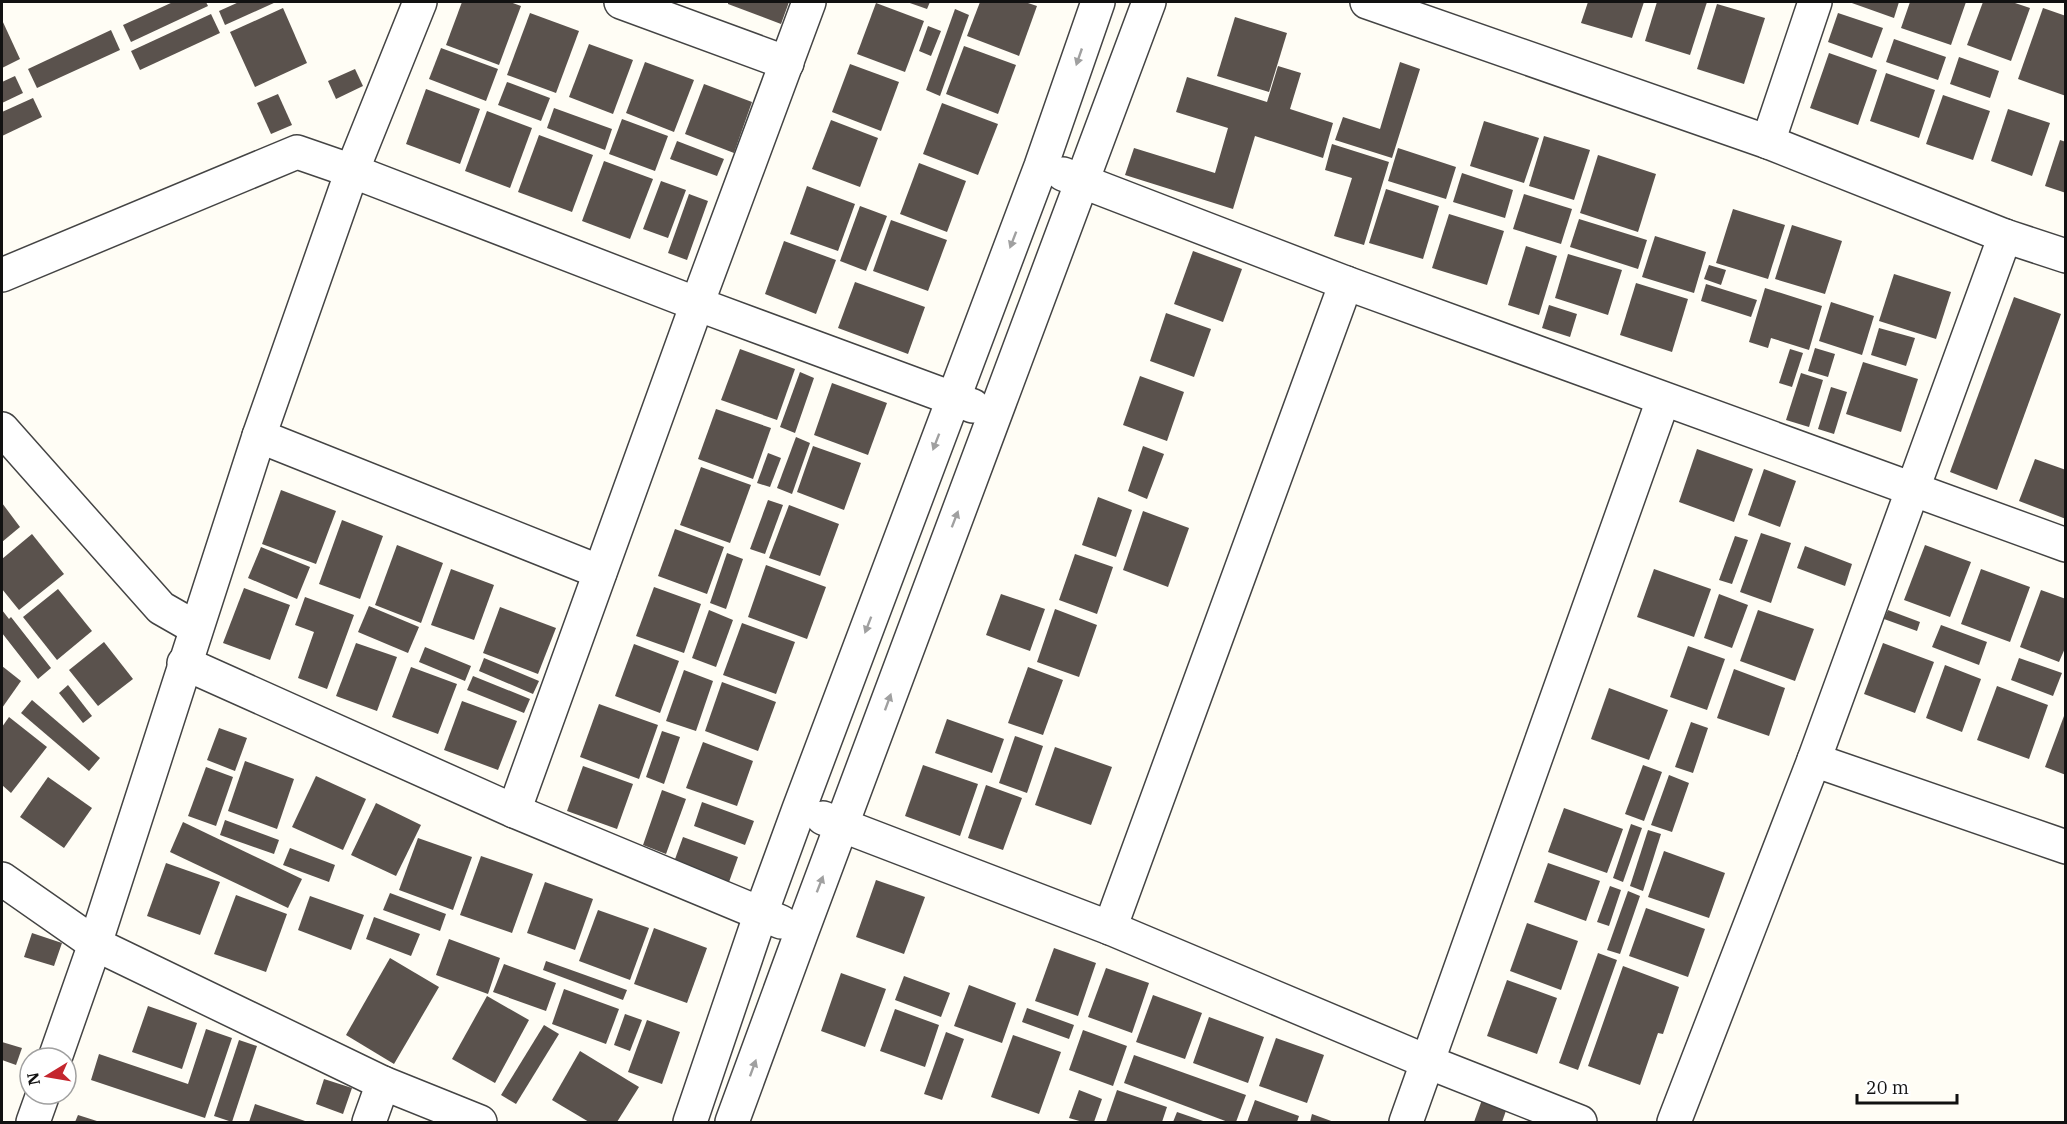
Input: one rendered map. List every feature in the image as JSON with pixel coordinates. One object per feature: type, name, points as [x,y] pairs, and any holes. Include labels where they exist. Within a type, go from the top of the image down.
[{"type":"street","points":[[59,1046],[95,944],[259,436],[352,171],[420,2]]},
{"type":"street","points":[[621,2],[787,63]]},
{"type":"street","points":[[514,811],[809,2]]},
{"type":"street","points":[[690,1122],[761,913],[1041,166],[1098,2]]},
{"type":"street","points":[[732,1122],[1149,2]]},
{"type":"street","points":[[1367,2],[1767,142],[2005,236],[2066,256]]},
{"type":"street","points":[[1767,142],[1815,2]]},
{"type":"street","points":[[2,275],[297,152],[995,414]]},
{"type":"street","points":[[1041,166],[1346,283],[2066,545]]},
{"type":"street","points":[[1674,1122],[1814,760],[2005,236]]},
{"type":"street","points":[[1110,928],[1346,283]]},
{"type":"street","points":[[1406,1122],[1663,400]]},
{"type":"street","points":[[2,429],[160,608],[196,628]]},
{"type":"street","points":[[259,436],[600,572]]},
{"type":"street","points":[[184,663],[514,811],[802,931]]},
{"type":"street","points":[[1814,760],[2066,847]]},
{"type":"street","points":[[799,809],[1110,928],[1428,1062],[1580,1122]]},
{"type":"street","points":[[2,879],[95,944],[383,1083],[480,1122]]},
{"type":"street","points":[[369,1122],[383,1083]]},
{"type":"street","points":[[33,1122],[39,1106]]},
{"type":"building","points":[[173,2],[206,2],[208,6],[131,42],[123,25]]},
{"type":"building","points":[[239,2],[276,2],[225,25],[219,11]]},
{"type":"building","points":[[462,2],[510,2],[521,6],[499,65],[446,45]]},
{"type":"building","points":[[728,2],[789,2],[781,24],[728,4]]},
{"type":"building","points":[[907,2],[930,2],[927,9]]},
{"type":"building","points":[[980,2],[1025,2],[1037,6],[1019,56],[967,36]]},
{"type":"building","points":[[1588,2],[1644,2],[1632,38],[1581,23]]},
{"type":"building","points":[[1657,2],[1707,2],[1690,55],[1645,41]]},
{"type":"building","points":[[1849,2],[1899,2],[1894,18]]},
{"type":"building","points":[[1910,2],[1966,2],[1951,45],[1901,28]]},
{"type":"building","points":[[1983,2],[2012,2],[2030,8],[2011,61],[1967,45]]},
{"type":"building","points":[[876,3],[924,21],[905,72],[857,54]]},
{"type":"building","points":[[1717,4],[1765,18],[1744,84],[1697,69]]},
{"type":"building","points":[[283,8],[307,63],[255,87],[230,32]]},
{"type":"building","points":[[2043,8],[2066,16],[2066,96],[2018,79]]},
{"type":"building","points":[[955,9],[969,15],[940,96],[926,90]]},
{"type":"building","points":[[530,13],[579,31],[556,93],[507,75]]},
{"type":"building","points":[[1838,13],[1883,28],[1872,58],[1828,42]]},
{"type":"building","points":[[211,14],[220,33],[140,70],[131,51]]},
{"type":"building","points":[[1235,17],[1287,33],[1269,92],[1217,76]]},
{"type":"building","points":[[2,20],[20,59],[2,68]]},
{"type":"building","points":[[928,26],[941,31],[931,56],[919,51]]},
{"type":"building","points":[[111,30],[120,50],[37,88],[28,69]]},
{"type":"building","points":[[1894,39],[1946,57],[1938,80],[1886,62]]},
{"type":"building","points":[[589,44],[633,60],[613,114],[569,97]]},
{"type":"building","points":[[964,46],[1016,65],[998,114],[946,94]]},
{"type":"building","points":[[441,48],[498,69],[486,101],[429,79]]},
{"type":"building","points":[[1829,53],[1877,70],[1858,125],[1810,108]]},
{"type":"building","points":[[1959,57],[1999,71],[1990,98],[1950,84]]},
{"type":"building","points":[[645,62],[694,80],[674,132],[626,113]]},
{"type":"building","points":[[1400,62],[1420,69],[1392,158],[1335,140],[1343,117],[1380,129]]},
{"type":"building","points":[[850,64],[899,82],[881,131],[832,112]]},
{"type":"building","points":[[1278,66],[1301,73],[1290,109],[1333,123],[1323,158],[1255,136],[1233,209],[1125,175],[1134,148],[1215,173],[1228,128],[1176,112],[1187,77],[1267,102]]},
{"type":"building","points":[[355,69],[363,86],[336,99],[328,81]]},
{"type":"building","points":[[1886,73],[1935,90],[1919,138],[1870,121]]},
{"type":"building","points":[[15,76],[23,93],[2,103],[2,82]]},
{"type":"building","points":[[507,82],[550,98],[541,121],[498,105]]},
{"type":"building","points":[[704,84],[752,102],[734,153],[685,134]]},
{"type":"building","points":[[426,89],[480,109],[460,164],[406,144]]},
{"type":"building","points":[[278,94],[292,125],[271,134],[257,103]]},
{"type":"building","points":[[1943,95],[1990,111],[1973,160],[1926,144]]},
{"type":"building","points":[[33,98],[42,117],[2,136],[2,112]]},
{"type":"building","points":[[942,103],[998,124],[978,175],[923,154]]},
{"type":"building","points":[[554,108],[612,129],[605,150],[547,128]]},
{"type":"building","points":[[2008,109],[2050,123],[2032,176],[1991,161]]},
{"type":"building","points":[[487,111],[532,128],[510,188],[465,171]]},
{"type":"building","points":[[622,119],[668,136],[655,171],[609,154]]},
{"type":"building","points":[[831,120],[878,138],[860,187],[812,169]]},
{"type":"building","points":[[1484,121],[1539,138],[1524,183],[1470,166]]},
{"type":"building","points":[[539,135],[593,155],[572,212],[518,192]]},
{"type":"building","points":[[1544,136],[1590,150],[1574,200],[1529,186]]},
{"type":"building","points":[[2060,140],[2066,142],[2066,193],[2045,186]]},
{"type":"building","points":[[677,141],[724,159],[717,176],[670,159]]},
{"type":"building","points":[[1332,144],[1389,162],[1364,245],[1334,236],[1352,178],[1325,170]]},
{"type":"building","points":[[1398,148],[1456,167],[1446,199],[1388,181]]},
{"type":"building","points":[[1598,155],[1656,174],[1638,232],[1580,213]]},
{"type":"building","points":[[604,161],[653,179],[630,239],[582,221]]},
{"type":"building","points":[[919,163],[966,181],[947,232],[900,214]]},
{"type":"building","points":[[1462,173],[1513,190],[1505,218],[1453,202]]},
{"type":"building","points":[[661,181],[686,190],[668,238],[643,229]]},
{"type":"building","points":[[807,186],[855,204],[838,251],[790,234]]},
{"type":"building","points":[[1386,189],[1439,206],[1423,259],[1369,243]]},
{"type":"building","points":[[689,194],[708,201],[687,260],[668,253]]},
{"type":"building","points":[[1524,194],[1572,209],[1561,244],[1513,229]]},
{"type":"building","points":[[860,206],[887,216],[866,271],[840,261]]},
{"type":"building","points":[[1733,209],[1785,225],[1768,279],[1716,263]]},
{"type":"building","points":[[1449,214],[1504,231],[1487,285],[1432,268]]},
{"type":"building","points":[[1579,219],[1647,240],[1638,269],[1570,247]]},
{"type":"building","points":[[891,220],[947,240],[928,291],[873,271]]},
{"type":"building","points":[[1792,225],[1842,241],[1825,294],[1775,279]]},
{"type":"building","points":[[1655,236],[1706,252],[1694,293],[1642,277]]},
{"type":"building","points":[[784,241],[836,260],[816,314],[765,294]]},
{"type":"building","points":[[1526,246],[1557,256],[1539,315],[1508,305]]},
{"type":"building","points":[[1193,251],[1242,269],[1223,322],[1174,304]]},
{"type":"building","points":[[1568,254],[1622,270],[1608,315],[1555,298]]},
{"type":"building","points":[[1709,265],[1726,270],[1721,285],[1704,279]]},
{"type":"building","points":[[1894,274],[1951,292],[1936,339],[1879,321]]},
{"type":"building","points":[[855,282],[925,307],[908,354],[838,328]]},
{"type":"building","points":[[1636,283],[1688,299],[1672,352],[1620,335]]},
{"type":"building","points":[[1706,284],[1757,300],[1751,317],[1701,301]]},
{"type":"building","points":[[1765,288],[1822,306],[1809,350],[1771,338],[1768,348],[1749,342]]},
{"type":"building","points":[[2014,297],[2061,314],[1997,490],[1950,472]]},
{"type":"building","points":[[1831,302],[1874,316],[1862,355],[1819,341]]},
{"type":"building","points":[[1549,305],[1577,314],[1570,337],[1542,328]]},
{"type":"building","points":[[1166,313],[1211,329],[1194,377],[1150,361]]},
{"type":"building","points":[[1879,328],[1915,338],[1906,366],[1871,355]]},
{"type":"building","points":[[1815,348],[1835,354],[1828,377],[1808,371]]},
{"type":"building","points":[[740,349],[795,369],[777,420],[721,400]]},
{"type":"building","points":[[1790,349],[1803,353],[1792,387],[1779,383]]},
{"type":"building","points":[[1863,362],[1918,379],[1901,432],[1846,414]]},
{"type":"building","points":[[800,372],[814,378],[795,433],[780,427]]},
{"type":"building","points":[[1801,373],[1823,380],[1809,427],[1786,420]]},
{"type":"building","points":[[1140,376],[1184,392],[1167,441],[1123,425]]},
{"type":"building","points":[[832,383],[887,403],[868,455],[814,435]]},
{"type":"building","points":[[1831,387],[1847,392],[1834,434],[1818,429]]},
{"type":"building","points":[[716,409],[771,428],[753,479],[698,459]]},
{"type":"building","points":[[796,437],[810,443],[792,494],[777,488]]},
{"type":"building","points":[[813,446],[861,463],[844,510],[797,492]]},
{"type":"building","points":[[1143,446],[1164,454],[1147,499],[1128,491]]},
{"type":"building","points":[[1697,449],[1753,469],[1734,522],[1679,502]]},
{"type":"building","points":[[768,453],[781,458],[770,487],[757,483]]},
{"type":"building","points":[[2035,459],[2066,470],[2066,519],[2019,501]]},
{"type":"building","points":[[701,467],[751,485],[730,543],[680,525]]},
{"type":"building","points":[[1764,469],[1796,481],[1780,527],[1748,515]]},
{"type":"building","points":[[281,490],[336,511],[316,564],[262,544]]},
{"type":"building","points":[[1098,497],[1132,510],[1116,557],[1082,545]]},
{"type":"building","points":[[768,500],[783,505],[765,554],[750,549]]},
{"type":"building","points":[[2,503],[20,527],[2,542]]},
{"type":"building","points":[[789,505],[839,524],[820,576],[769,558]]},
{"type":"building","points":[[1143,511],[1189,528],[1168,587],[1123,570]]},
{"type":"building","points":[[342,520],[383,536],[360,599],[319,584]]},
{"type":"building","points":[[675,529],[724,547],[707,594],[658,576]]},
{"type":"building","points":[[1761,533],[1791,543],[1771,603],[1740,592]]},
{"type":"building","points":[[32,534],[64,574],[19,610],[2,589],[2,559]]},
{"type":"building","points":[[1735,536],[1748,540],[1732,584],[1719,580]]},
{"type":"building","points":[[397,545],[443,563],[421,623],[375,605]]},
{"type":"building","points":[[1925,545],[1971,562],[1950,617],[1904,600]]},
{"type":"building","points":[[1805,546],[1852,564],[1845,586],[1797,568]]},
{"type":"building","points":[[261,547],[310,567],[297,599],[248,578]]},
{"type":"building","points":[[727,553],[743,559],[726,609],[710,603]]},
{"type":"building","points":[[1075,554],[1113,567],[1097,614],[1059,600]]},
{"type":"building","points":[[766,565],[826,587],[807,639],[748,617]]},
{"type":"building","points":[[451,569],[494,585],[474,640],[431,625]]},
{"type":"building","points":[[1654,569],[1711,589],[1694,637],[1637,617]]},
{"type":"building","points":[[1981,569],[2030,587],[2010,642],[1961,624]]},
{"type":"building","points":[[654,587],[701,604],[684,653],[636,636]]},
{"type":"building","points":[[244,588],[290,605],[270,660],[223,643]]},
{"type":"building","points":[[58,589],[92,631],[57,660],[23,617]]},
{"type":"building","points":[[2041,590],[2066,599],[2066,646],[2059,662],[2020,647]]},
{"type":"building","points":[[1001,594],[1045,609],[1030,651],[986,635]]},
{"type":"building","points":[[1719,594],[1748,605],[1732,648],[1704,638]]},
{"type":"building","points":[[305,597],[354,615],[327,689],[298,678],[314,632],[295,625]]},
{"type":"building","points":[[369,606],[419,627],[408,653],[358,632]]},
{"type":"building","points":[[500,607],[556,628],[538,674],[483,653]]},
{"type":"building","points":[[1055,609],[1097,625],[1079,677],[1037,662]]},
{"type":"building","points":[[2,610],[9,619],[11,617],[51,668],[38,679],[2,633]]},
{"type":"building","points":[[709,610],[733,620],[716,667],[692,658]]},
{"type":"building","points":[[1758,610],[1814,629],[1795,681],[1740,661]]},
{"type":"building","points":[[1888,610],[1920,622],[1917,631],[1884,619]]},
{"type":"building","points":[[742,623],[795,642],[776,694],[723,675]]},
{"type":"building","points":[[1941,625],[1987,642],[1979,665],[1932,647]]},
{"type":"building","points":[[104,642],[133,679],[98,706],[69,670]]},
{"type":"building","points":[[356,643],[397,657],[377,711],[336,696]]},
{"type":"building","points":[[1883,643],[1934,662],[1915,713],[1864,694]]},
{"type":"building","points":[[634,644],[679,661],[660,713],[615,696]]},
{"type":"building","points":[[1688,646],[1725,659],[1707,710],[1670,697]]},
{"type":"building","points":[[425,647],[471,666],[465,681],[419,662]]},
{"type":"building","points":[[484,658],[539,681],[533,694],[479,671]]},
{"type":"building","points":[[2019,658],[2062,673],[2053,696],[2011,680]]},
{"type":"building","points":[[1945,665],[1981,679],[1962,732],[1926,718]]},
{"type":"building","points":[[2,666],[21,681],[2,708]]},
{"type":"building","points":[[411,667],[457,684],[438,734],[392,717]]},
{"type":"building","points":[[1028,667],[1063,680],[1043,735],[1008,723]]},
{"type":"building","points":[[1734,669],[1785,688],[1769,736],[1717,718]]},
{"type":"building","points":[[684,670],[713,681],[696,731],[666,721]]},
{"type":"building","points":[[473,676],[530,699],[524,713],[467,690]]},
{"type":"building","points":[[722,682],[776,702],[758,751],[705,731]]},
{"type":"building","points":[[68,685],[92,716],[83,723],[59,693]]},
{"type":"building","points":[[1997,686],[2048,705],[2029,759],[1977,740]]},
{"type":"building","points":[[1609,688],[1668,710],[1649,760],[1591,739]]},
{"type":"building","points":[[32,700],[100,758],[89,771],[21,713]]},
{"type":"building","points":[[462,701],[517,721],[498,770],[444,750]]},
{"type":"building","points":[[599,704],[658,725],[639,779],[580,757]]},
{"type":"building","points":[[2064,716],[2066,717],[2066,775],[2045,767]]},
{"type":"building","points":[[9,717],[47,747],[11,793],[2,785],[2,727]]},
{"type":"building","points":[[947,719],[1004,739],[992,773],[935,753]]},
{"type":"building","points":[[1691,722],[1708,728],[1693,773],[1675,767]]},
{"type":"building","points":[[219,728],[247,738],[235,771],[207,760]]},
{"type":"building","points":[[662,731],[680,737],[664,784],[646,777]]},
{"type":"building","points":[[1015,736],[1043,746],[1027,793],[999,783]]},
{"type":"building","points":[[703,742],[753,761],[737,806],[686,788]]},
{"type":"building","points":[[1055,747],[1112,767],[1091,825],[1035,805]]},
{"type":"building","points":[[245,761],[294,779],[277,829],[228,811]]},
{"type":"building","points":[[923,765],[978,784],[960,836],[905,816]]},
{"type":"building","points":[[1643,765],[1662,772],[1644,821],[1625,814]]},
{"type":"building","points":[[583,766],[633,784],[617,829],[567,811]]},
{"type":"building","points":[[206,767],[233,777],[216,826],[188,816]]},
{"type":"building","points":[[1669,775],[1689,783],[1672,832],[1651,825]]},
{"type":"building","points":[[316,776],[366,799],[343,850],[292,827]]},
{"type":"building","points":[[48,777],[92,808],[64,848],[20,817]]},
{"type":"building","points":[[986,785],[1022,798],[1003,850],[968,838]]},
{"type":"building","points":[[662,790],[686,799],[666,854],[643,845]]},
{"type":"building","points":[[702,802],[754,821],[745,845],[694,826]]},
{"type":"building","points":[[376,803],[421,825],[396,876],[351,855]]},
{"type":"building","points":[[1564,808],[1623,829],[1607,873],[1548,852]]},
{"type":"building","points":[[225,820],[279,840],[274,854],[220,835]]},
{"type":"building","points":[[183,822],[302,879],[288,908],[170,852]]},
{"type":"building","points":[[1631,824],[1642,828],[1623,882],[1613,878]]},
{"type":"building","points":[[1648,830],[1661,834],[1643,891],[1630,886]]},
{"type":"building","points":[[683,837],[738,857],[729,882],[674,862]]},
{"type":"building","points":[[418,838],[472,857],[453,910],[399,890]]},
{"type":"building","points":[[290,848],[335,865],[329,882],[283,865]]},
{"type":"building","points":[[1664,851],[1725,873],[1709,918],[1648,897]]},
{"type":"building","points":[[481,856],[533,874],[512,933],[460,915]]},
{"type":"building","points":[[166,863],[220,882],[200,935],[147,916]]},
{"type":"building","points":[[1548,863],[1600,881],[1586,921],[1534,902]]},
{"type":"building","points":[[876,880],[925,897],[904,954],[856,937]]},
{"type":"building","points":[[545,882],[593,899],[575,950],[527,933]]},
{"type":"building","points":[[1610,886],[1621,890],[1609,926],[1597,922]]},
{"type":"building","points":[[1628,891],[1640,896],[1620,954],[1607,950]]},
{"type":"building","points":[[390,893],[446,914],[440,931],[383,910]]},
{"type":"building","points":[[236,895],[287,914],[266,972],[214,954]]},
{"type":"building","points":[[310,896],[364,915],[351,950],[298,930]]},
{"type":"building","points":[[1646,908],[1705,929],[1688,977],[1629,956]]},
{"type":"building","points":[[598,910],[649,928],[630,980],[579,961]]},
{"type":"building","points":[[374,917],[420,934],[411,956],[366,939]]},
{"type":"building","points":[[1527,923],[1578,941],[1561,990],[1510,971]]},
{"type":"building","points":[[654,928],[707,948],[687,1003],[634,984]]},
{"type":"building","points":[[32,933],[62,943],[54,966],[24,957]]},
{"type":"building","points":[[449,939],[500,958],[488,994],[436,975]]},
{"type":"building","points":[[1054,948],[1096,963],[1078,1016],[1035,1001]]},
{"type":"building","points":[[1598,953],[1617,960],[1578,1070],[1559,1063]]},
{"type":"building","points":[[390,958],[439,987],[394,1064],[346,1035]]},
{"type":"building","points":[[546,961],[627,990],[623,1000],[543,970]]},
{"type":"building","points":[[504,964],[556,983],[546,1011],[493,992]]},
{"type":"building","points":[[1623,966],[1679,987],[1663,1034],[1658,1033],[1640,1085],[1588,1066]]},
{"type":"building","points":[[1106,968],[1149,983],[1132,1033],[1088,1017]]},
{"type":"building","points":[[841,973],[886,989],[865,1047],[821,1031]]},
{"type":"building","points":[[904,976],[950,993],[941,1017],[895,1000]]},
{"type":"building","points":[[1507,980],[1557,998],[1537,1054],[1487,1036]]},
{"type":"building","points":[[969,985],[1016,1003],[1002,1043],[954,1026]]},
{"type":"building","points":[[564,989],[619,1009],[606,1044],[552,1024]]},
{"type":"building","points":[[1153,995],[1202,1013],[1185,1059],[1136,1042]]},
{"type":"building","points":[[487,996],[529,1020],[495,1083],[452,1059]]},
{"type":"building","points":[[148,1006],[197,1023],[182,1069],[132,1052]]},
{"type":"building","points":[[1027,1008],[1074,1025],[1069,1039],[1022,1022]]},
{"type":"building","points":[[895,1009],[939,1025],[925,1067],[880,1051]]},
{"type":"building","points":[[625,1014],[642,1020],[630,1051],[614,1045]]},
{"type":"building","points":[[1209,1017],[1264,1037],[1248,1083],[1193,1063]]},
{"type":"building","points":[[647,1020],[680,1032],[662,1084],[628,1072]]},
{"type":"building","points":[[544,1025],[559,1034],[516,1104],[501,1095]]},
{"type":"building","points":[[206,1029],[232,1038],[205,1118],[91,1080],[99,1054],[188,1084]]},
{"type":"building","points":[[1083,1030],[1127,1046],[1113,1086],[1069,1070]]},
{"type":"building","points":[[946,1032],[964,1039],[942,1100],[924,1094]]},
{"type":"building","points":[[1013,1035],[1061,1052],[1039,1114],[991,1097]]},
{"type":"building","points":[[1276,1038],[1324,1055],[1307,1103],[1259,1086]]},
{"type":"building","points":[[239,1040],[257,1046],[232,1122],[214,1116]]},
{"type":"building","points":[[2,1042],[18,1047],[16,1065],[2,1060]]},
{"type":"building","points":[[580,1051],[639,1087],[617,1122],[589,1122],[552,1100]]},
{"type":"building","points":[[1134,1055],[1246,1095],[1236,1122],[1228,1122],[1124,1083]]},
{"type":"building","points":[[324,1079],[352,1088],[343,1114],[316,1104]]},
{"type":"building","points":[[1079,1090],[1102,1099],[1094,1122],[1069,1118]]},
{"type":"building","points":[[1117,1090],[1167,1107],[1162,1122],[1106,1122]]},
{"type":"building","points":[[1483,1097],[1508,1105],[1502,1122],[1474,1122]]},
{"type":"building","points":[[1255,1100],[1299,1116],[1297,1122],[1247,1122]]},
{"type":"building","points":[[255,1104],[308,1122],[249,1122]]},
{"type":"building","points":[[1177,1112],[1206,1122],[1173,1122]]},
{"type":"building","points":[[1312,1114],[1334,1122],[1310,1122]]},
{"type":"building","points":[[78,1115],[100,1122],[75,1122]]}]
